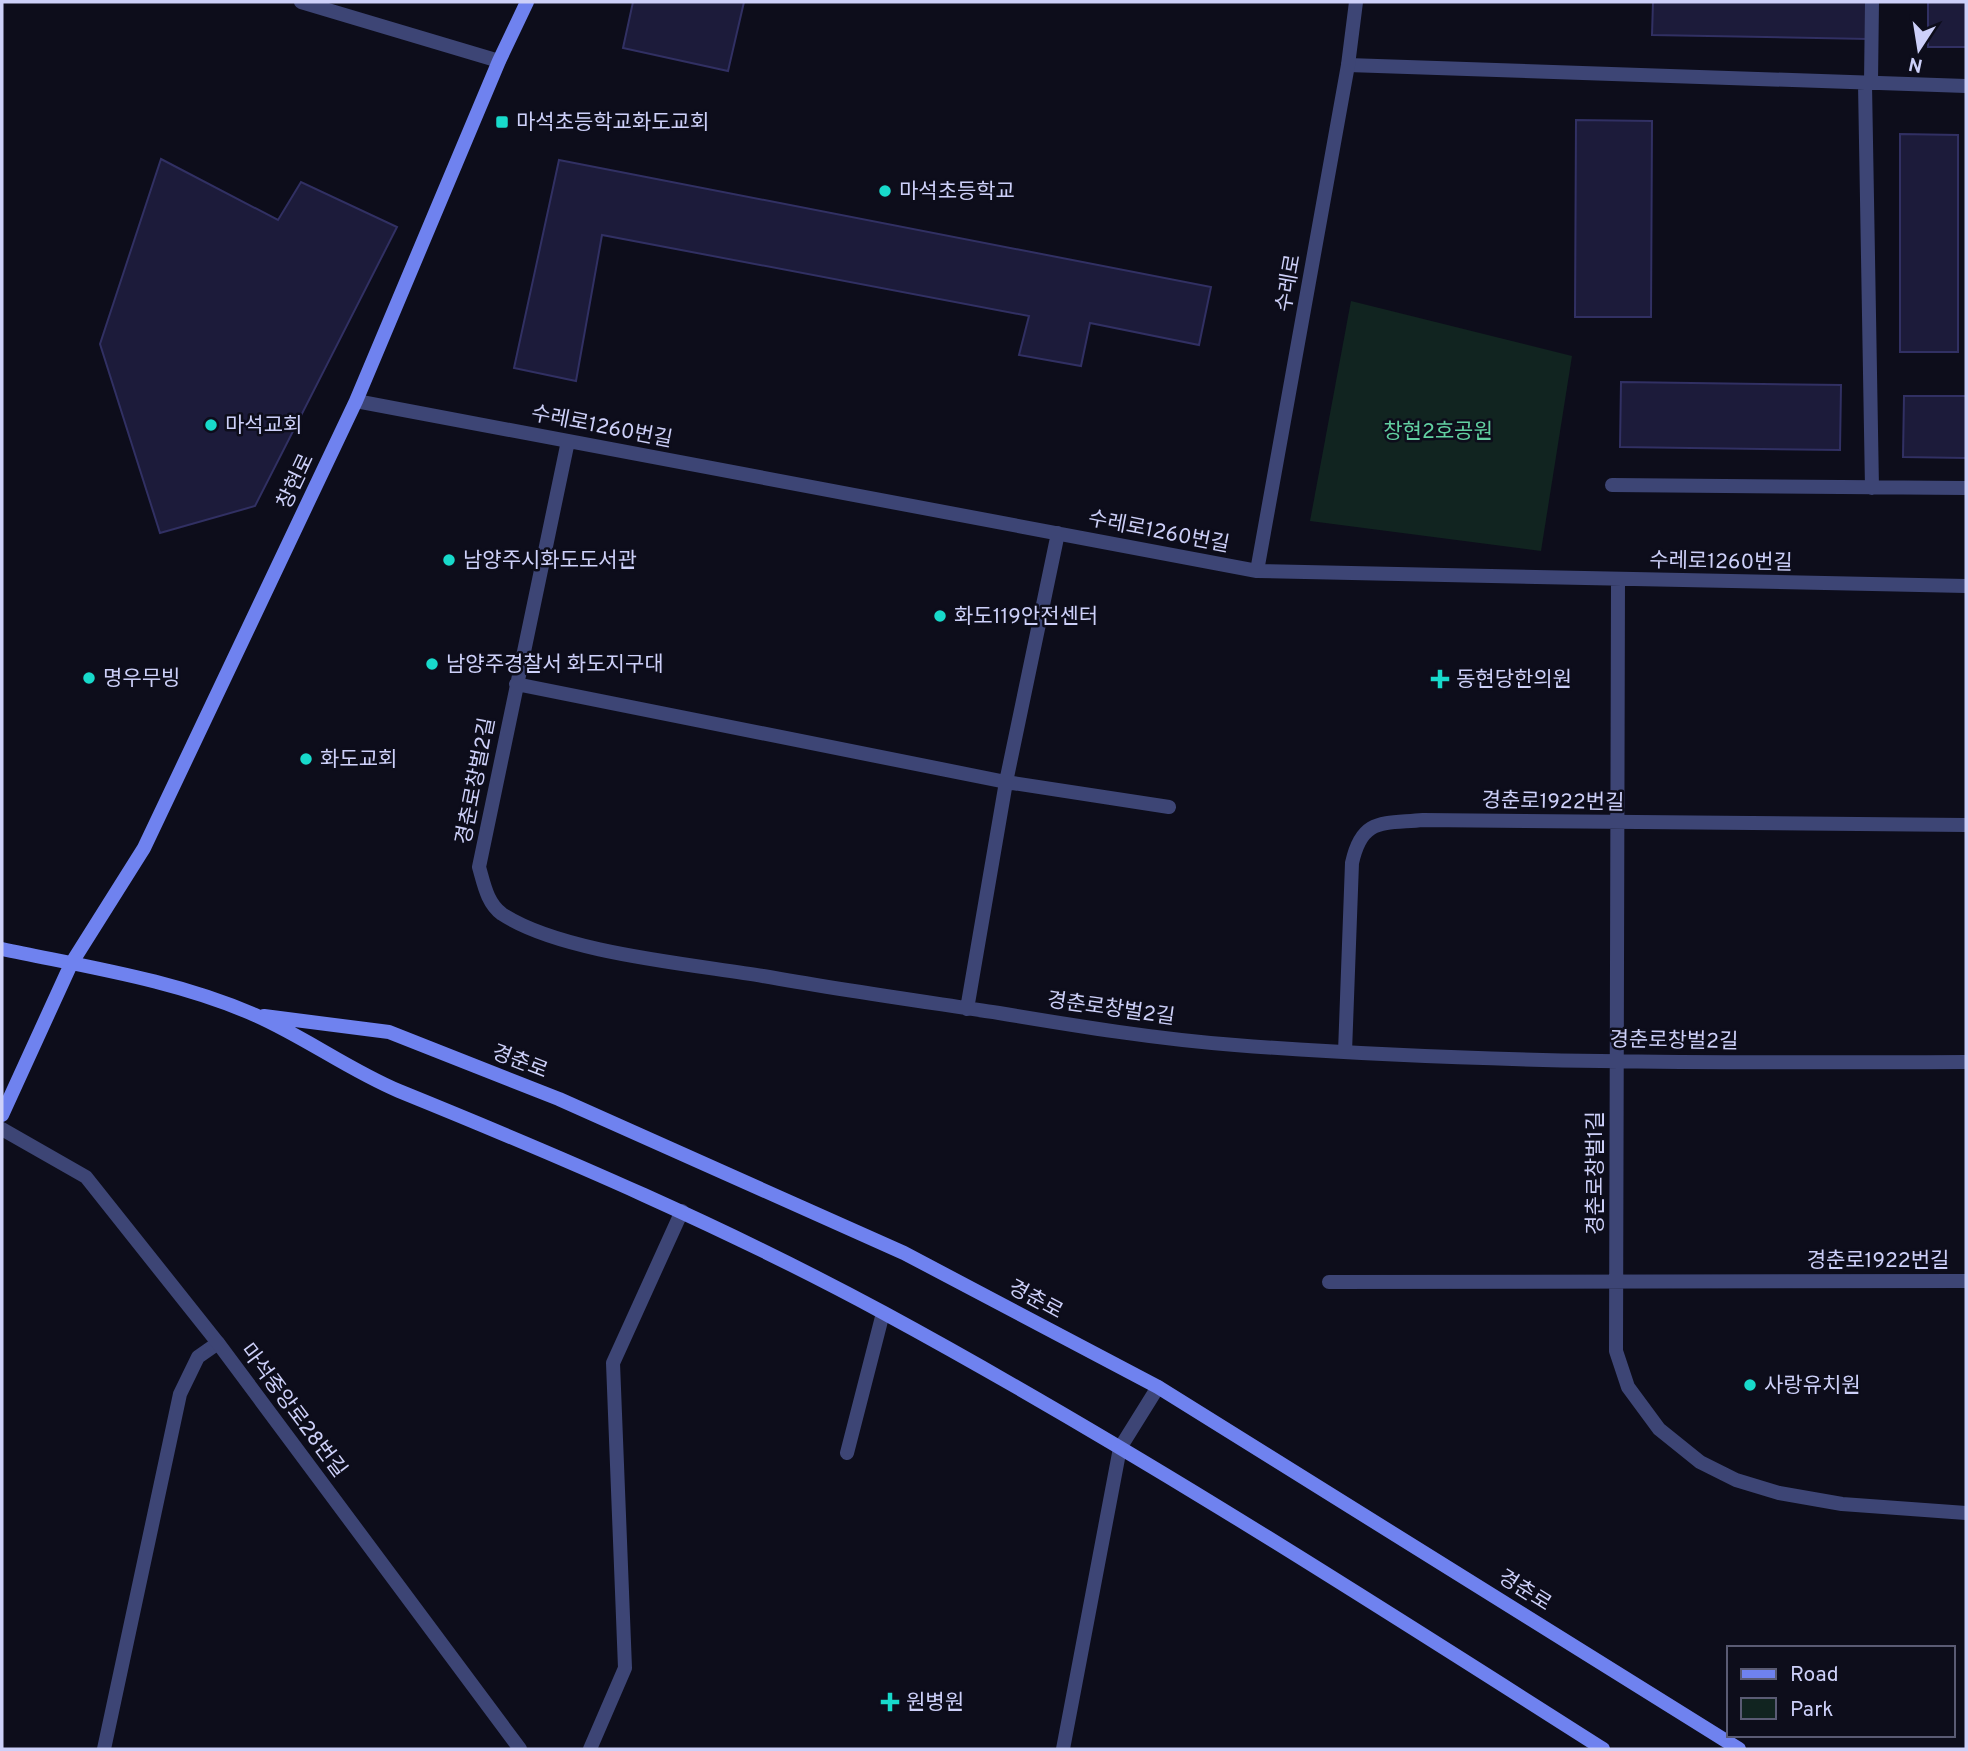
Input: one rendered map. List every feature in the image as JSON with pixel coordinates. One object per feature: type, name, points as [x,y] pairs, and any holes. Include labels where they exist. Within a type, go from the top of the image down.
[{"type":"street","points":[[301,2],[499,61]]},
{"type":"street","name":"창현로","points":[[2,1115],[71,964],[144,848],[356,401],[499,61],[527,2]]},
{"type":"street","name":"수레로","points":[[1257,571],[1348,65],[1356,2]]},
{"type":"street","points":[[1872,2],[1868,83],[1872,488]]},
{"type":"street","points":[[1348,65],[1966,86]]},
{"type":"street","name":"수레로1260번길","points":[[356,401],[1257,571],[1966,586]]},
{"type":"street","name":"경춘로창벌2길","points":[[568,441],[479,867],[486,894],[498,911],[526,928],[560,940],[597,948],[968,1009],[1232,1045],[1345,1052],[1616,1060],[1966,1062]]},
{"type":"street","points":[[1612,485],[1966,488]]},
{"type":"street","points":[[968,1009],[1006,782],[1058,533]]},
{"type":"street","name":"경춘로창벌1길","points":[[1618,579],[1616,1351],[1628,1387],[1660,1429],[1700,1462],[1736,1480],[1779,1493],[1842,1504],[1966,1513]]},
{"type":"street","points":[[516,684],[1006,782],[1169,807]]},
{"type":"street","name":"경춘로1922번길","points":[[1345,1052],[1352,863],[1357,841],[1374,825],[1423,820],[1966,825]]},
{"type":"street","name":"경춘로","points":[[2,949],[165,984],[256,1015],[373,1080],[541,1148],[682,1211],[883,1313],[1215,1502],[1603,1749]]},
{"type":"street","name":"경춘로","points":[[256,1015],[389,1032],[559,1099],[904,1253],[1158,1387],[1740,1749]]},
{"type":"street","name":"마석중앙로28번길","points":[[2,1129],[86,1177],[218,1343],[520,1749]]},
{"type":"street","points":[[590,1749],[625,1668],[613,1363],[682,1211]]},
{"type":"street","name":"경춘로1922번길","points":[[1329,1282],[1966,1281]]},
{"type":"street","points":[[847,1453],[883,1313]]},
{"type":"street","points":[[104,1749],[180,1394],[198,1357],[218,1343]]},
{"type":"street","points":[[1063,1749],[1120,1448],[1158,1387]]},
{"type":"green space","name":"창현2호공원","points":[[1351,301],[1572,356],[1541,551],[1310,521]]},
{"type":"building","points":[[633,2],[744,2],[728,71],[623,48]]},
{"type":"building","points":[[1653,2],[1869,2],[1868,39],[1652,35]]},
{"type":"building","points":[[1928,2],[1966,2],[1966,47],[1928,47]]},
{"type":"building","points":[[1576,120],[1652,121],[1651,317],[1575,317]]},
{"type":"building","points":[[1900,134],[1958,135],[1958,352],[1900,352]]},
{"type":"building","name":"마석교회","points":[[161,159],[278,220],[301,182],[397,227],[255,506],[160,533],[100,344]]},
{"type":"building","points":[[559,160],[1211,287],[1199,345],[1090,323],[1081,366],[1019,355],[1029,316],[602,235],[576,381],[514,368]]},
{"type":"building","points":[[1621,382],[1841,385],[1840,450],[1620,447]]},
{"type":"building","points":[[1904,396],[1966,396],[1966,458],[1903,457]]},
{"type":"place","name":"마석초등학교화도교회","points":[[502,122]]},
{"type":"place","name":"마석초등학교","points":[[885,191]]},
{"type":"place","name":"마석교회","points":[[211,425]]},
{"type":"place","name":"남양주시화도도서관","points":[[449,560]]},
{"type":"place","name":"화도119안전센터","points":[[940,616]]},
{"type":"place","name":"남양주경찰서 화도지구대","points":[[432,664]]},
{"type":"place","name":"명우무빙","points":[[89,678]]},
{"type":"place","name":"동현당한의원","points":[[1440,679]]},
{"type":"place","name":"화도교회","points":[[306,759]]},
{"type":"place","name":"사랑유치원","points":[[1750,1385]]},
{"type":"place","name":"원병원","points":[[890,1702]]}]
